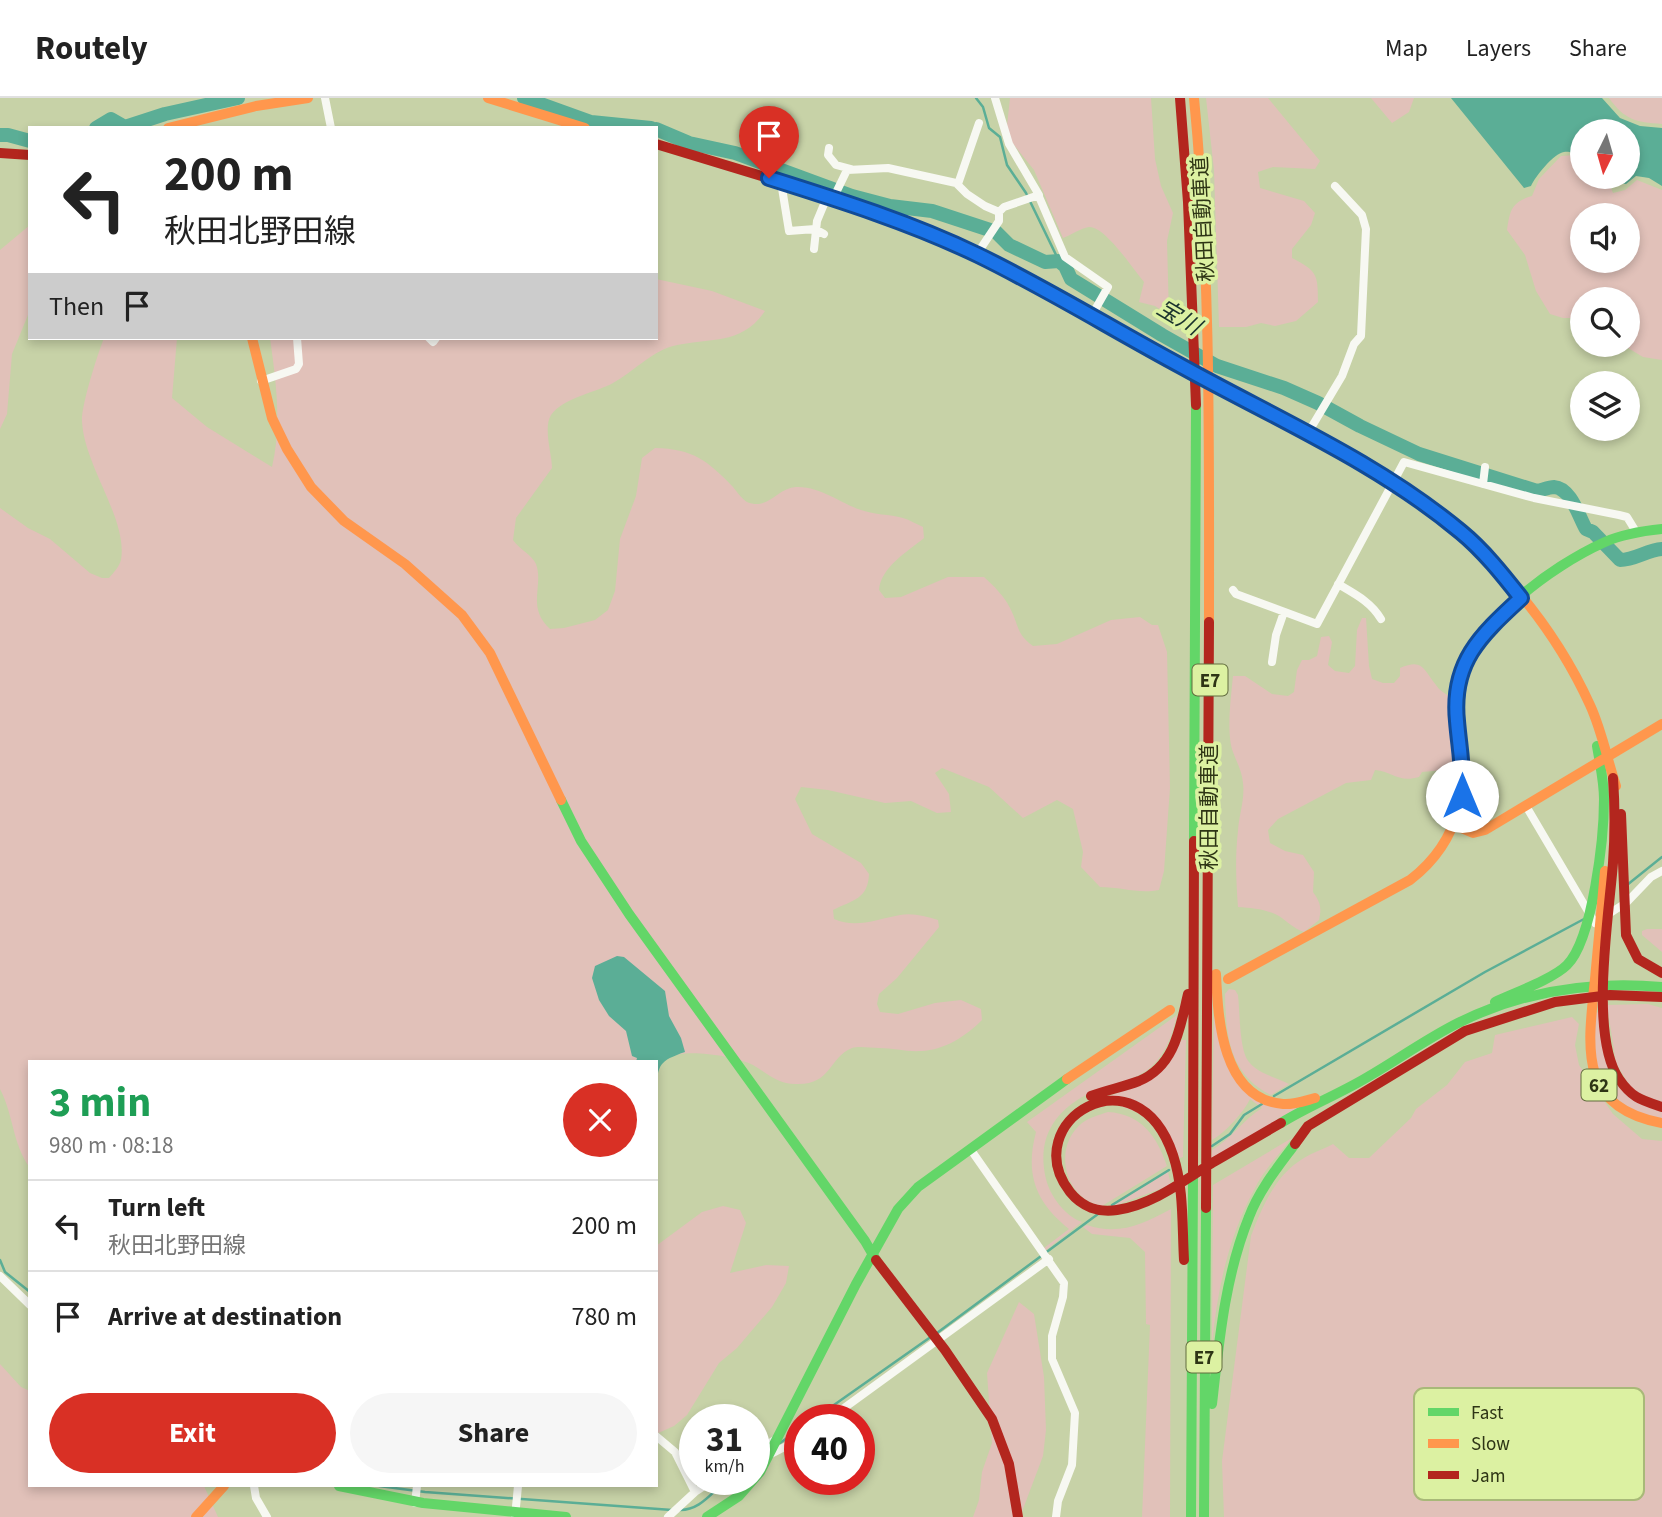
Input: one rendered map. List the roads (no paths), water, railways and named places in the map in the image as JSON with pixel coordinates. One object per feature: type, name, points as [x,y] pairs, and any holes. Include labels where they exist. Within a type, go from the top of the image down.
[{"type":"main road","points":[[183,126],[206,123],[256,106],[307,98]]},
{"type":"main road","points":[[488,98],[579,126]]},
{"type":"main road","name":"秋田自動車道","points":[[1180,98],[1196,388],[1191,1517]]},
{"type":"main road","name":"秋田自動車道","points":[[1194,98],[1203,194],[1209,337],[1209,869],[1204,1517]]},
{"type":"main road","points":[[658,145],[781,182],[833,194],[977,254],[1308,433],[1393,482],[1462,533],[1521,598],[1550,637],[1576,676],[1591,708],[1606,767],[1604,972],[1598,1010],[1612,1067],[1620,1083],[1632,1096],[1652,1106],[1662,1107]]},
{"type":"main road","points":[[0,153],[28,155]]},
{"type":"main road","points":[[252,340],[272,418],[287,449],[311,487],[345,521],[405,564],[442,595],[462,615],[490,653],[581,841],[629,914],[987,1411],[998,1431],[1012,1477],[1018,1517]]},
{"type":"main road","points":[[1228,979],[1410,879],[1440,853],[1459,810],[1463,781],[1456,718],[1459,680],[1472,648],[1521,598],[1588,548],[1635,530],[1662,529]]},
{"type":"main road","points":[[1454,825],[1467,832],[1478,833],[1662,724]]},
{"type":"main road","points":[[1606,767],[1613,778],[1620,802],[1624,925],[1628,942],[1638,958],[1662,973]]},
{"type":"main road","points":[[1191,1377],[1181,1210],[1175,1159],[1171,1144],[1160,1126],[1144,1111],[1130,1103],[1116,1100],[1098,1101],[1083,1107],[1069,1121],[1059,1143],[1057,1163],[1061,1181],[1071,1195],[1097,1210],[1120,1210],[1141,1203],[1337,1093],[1369,1076],[1469,1017],[1555,973],[1567,965],[1578,951],[1604,874],[1615,831],[1613,778]]},
{"type":"main road","points":[[1209,869],[1215,919],[1217,1009],[1229,1061],[1251,1091],[1277,1103],[1295,1104],[1337,1093]]},
{"type":"main road","points":[[1194,968],[1182,1024],[1164,1065],[1149,1076],[1094,1094],[1063,1114],[1050,1141],[1049,1164],[1063,1197],[1079,1212],[1092,1216],[1110,1219],[1130,1215],[1158,1202],[1277,1134],[1326,1114]]},
{"type":"main road","points":[[1469,1017],[1526,998],[1573,988],[1610,984],[1662,987]]},
{"type":"main road","points":[[1609,995],[1662,1004]]},
{"type":"main road","points":[[1204,1479],[1220,1336],[1237,1251],[1249,1216],[1269,1177],[1308,1126],[1465,1031],[1533,1007],[1609,995],[1662,997]]},
{"type":"main road","points":[[707,1517],[725,1507],[751,1485],[771,1454],[847,1301],[898,1209],[918,1187],[1068,1079],[1170,1010]]},
{"type":"main road","name":"62","points":[[1598,1010],[1589,1038],[1591,1065],[1598,1084],[1609,1098],[1632,1116],[1662,1123]]},
{"type":"main road","points":[[196,1517],[223,1487]]},
{"type":"main road","points":[[343,1487],[415,1503],[566,1517]]},
{"type":"street","points":[[325,98],[331,126]]},
{"type":"street","points":[[995,98],[1009,144],[1038,193],[1065,257],[1108,287],[1092,315]]},
{"type":"street","points":[[958,184],[979,123]]},
{"type":"street","points":[[829,148],[828,155],[836,165],[851,169],[888,168],[958,184],[976,200],[999,212]]},
{"type":"street","points":[[814,249],[815,229],[847,170],[851,169]]},
{"type":"street","points":[[781,182],[789,231],[815,229],[824,234]]},
{"type":"street","points":[[1308,433],[1342,376],[1354,344],[1361,336],[1366,229],[1362,215],[1335,186]]},
{"type":"street","points":[[977,254],[1004,207],[1038,193]]},
{"type":"street","points":[[261,381],[296,369],[299,364],[297,340]]},
{"type":"street","points":[[1233,590],[1236,594],[1317,624],[1404,462],[1580,509],[1627,517],[1635,530]]},
{"type":"street","points":[[1483,484],[1485,467]]},
{"type":"street","points":[[1338,584],[1364,599],[1376,609],[1381,619]]},
{"type":"street","points":[[1272,662],[1276,635],[1284,612]]},
{"type":"street","points":[[1526,806],[1595,923],[1628,902],[1651,877],[1660,874]]},
{"type":"street","points":[[971,1150],[1064,1283],[1063,1297],[1052,1336],[1052,1359],[1075,1413],[1072,1465],[1058,1501],[1056,1517]]},
{"type":"street","points":[[850,1404],[1049,1259]]},
{"type":"street","points":[[0,1276],[28,1303]]},
{"type":"street","points":[[770,1443],[779,1437]]},
{"type":"street","points":[[658,1438],[676,1452],[679,1458]]},
{"type":"street","points":[[771,1454],[784,1447]]},
{"type":"street","points":[[254,1487],[256,1498],[267,1517]]},
{"type":"street","points":[[415,1503],[417,1487]]},
{"type":"street","points":[[515,1512],[518,1487]]},
{"type":"street","points":[[667,1517],[692,1495]]},
{"type":"water","points":[[1451,98],[1602,98],[1622,119],[1570,119],[1570,152],[1555,156],[1531,186],[1524,188]]},
{"type":"water","points":[[1640,126],[1662,128],[1662,186],[1649,178],[1640,177]]},
{"type":"water","points":[[617,956],[624,957],[665,991],[669,1016],[685,1052],[665,1061],[658,1075],[658,1060],[636,1060],[632,1056],[626,1031],[609,1016],[599,1000],[592,978],[595,966]]},
{"type":"waterway","name":"宝川","points":[[128,126],[165,114],[238,98]]},
{"type":"waterway","name":"宝川","points":[[524,98],[591,122],[631,126]]},
{"type":"waterway","points":[[976,98],[983,107],[989,128],[1000,137],[1007,165],[1026,193],[1059,261]]},
{"type":"waterway","name":"宝川","points":[[99,126],[111,119],[123,126]]},
{"type":"waterway","name":"宝川","points":[[658,130],[689,143],[735,153],[852,196],[890,206],[932,211],[996,232],[1009,245],[1045,262],[1059,261],[1065,266],[1071,279],[1217,366],[1284,388],[1419,454],[1537,491],[1552,487],[1560,489],[1570,498],[1586,529],[1593,532],[1620,560],[1662,549]]},
{"type":"waterway","name":"宝川","points":[[0,135],[28,140]]},
{"type":"waterway","points":[[1627,885],[1662,857]]},
{"type":"waterway","points":[[1274,1096],[1485,972],[1584,919]]},
{"type":"waterway","points":[[1212,1146],[1230,1134],[1244,1115],[1262,1104]]},
{"type":"waterway","points":[[1112,1205],[1169,1170]]},
{"type":"waterway","points":[[937,1333],[1098,1214]]},
{"type":"waterway","points":[[0,1260],[5,1272],[28,1290]]},
{"type":"waterway","points":[[835,1404],[932,1336]]},
{"type":"waterway","points":[[780,1443],[784,1440]]},
{"type":"waterway","points":[[387,1487],[672,1510]]},
{"type":"waterway","points":[[679,1510],[694,1507],[710,1495]]}]
